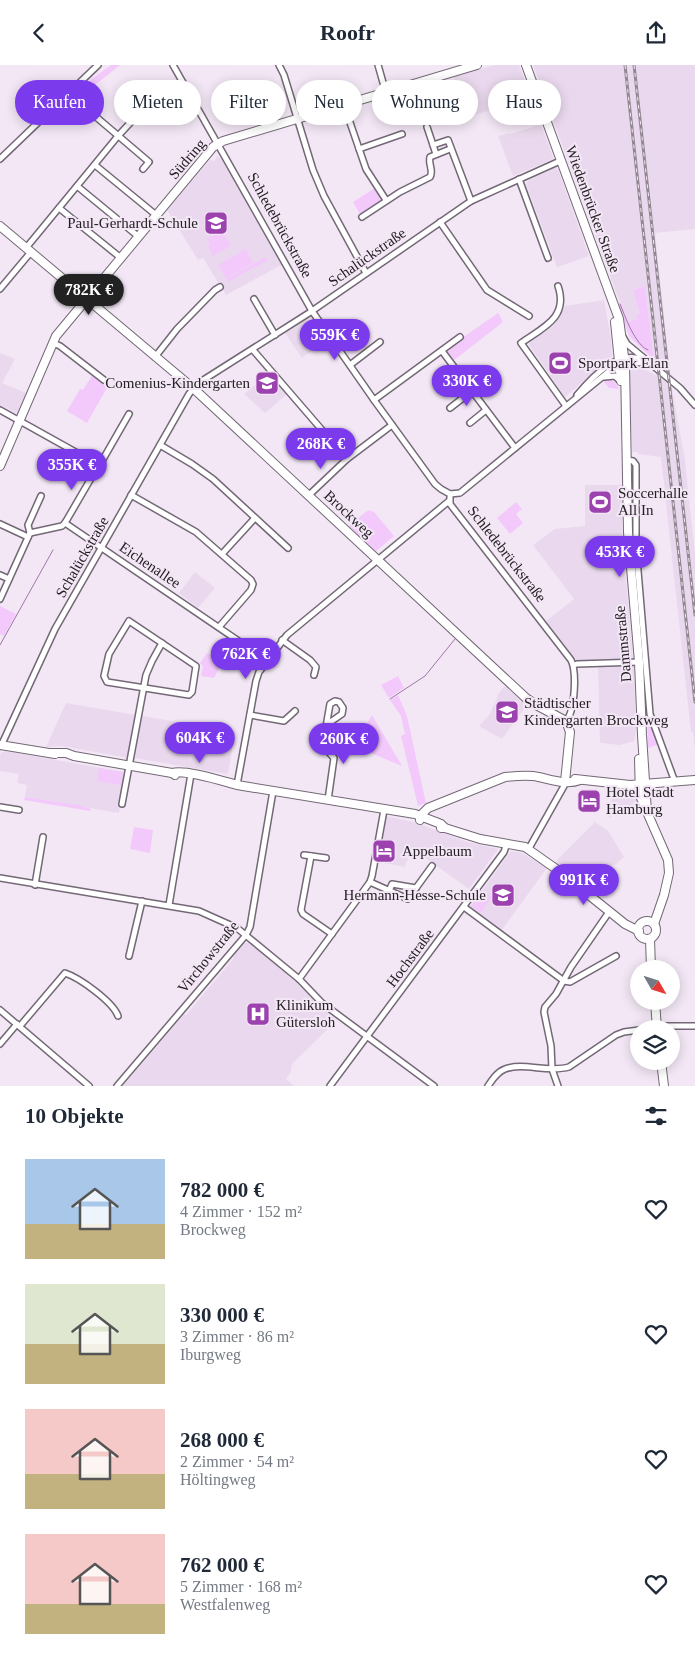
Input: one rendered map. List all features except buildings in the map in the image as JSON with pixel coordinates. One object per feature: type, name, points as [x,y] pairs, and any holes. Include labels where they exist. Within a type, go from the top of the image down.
[{"type":"street","points":[[82,80],[98,65]]},
{"type":"street","name":"Schledebrückstraße","points":[[173,65],[312,311],[374,401],[435,484],[450,498],[574,665]]},
{"type":"street","points":[[279,65],[284,75],[296,116]]},
{"type":"street","points":[[378,65],[382,80]]},
{"type":"street","name":"Südring","points":[[428,80],[476,65]]},
{"type":"street","name":"Wiedenbrücker Straße","points":[[526,65],[619,319],[622,337],[622,362]]},
{"type":"street","name":"Südring","points":[[0,466],[59,332],[213,147],[296,119]]},
{"type":"street","points":[[104,124],[149,161],[143,169]]},
{"type":"street","points":[[0,159],[35,125]]},
{"type":"street","points":[[0,289],[59,208],[128,125]]},
{"type":"street","points":[[299,125],[313,170],[324,196],[366,273]]},
{"type":"street","points":[[351,125],[366,169],[386,200]]},
{"type":"street","points":[[427,127],[436,154]]},
{"type":"street","points":[[360,149],[402,134]]},
{"type":"street","points":[[433,145],[448,140],[471,201]]},
{"type":"street","points":[[362,217],[386,200],[430,177],[432,173],[429,159],[436,154],[450,149]]},
{"type":"street","name":"Schalückstraße","points":[[1,746],[55,629],[193,388],[312,311],[471,201],[560,161]]},
{"type":"street","points":[[95,165],[156,215]]},
{"type":"street","points":[[519,179],[548,258]]},
{"type":"street","points":[[77,186],[139,237]]},
{"type":"street","points":[[59,208],[121,258]]},
{"type":"street","points":[[440,222],[487,290],[529,316]]},
{"type":"street","name":"Brockweg","points":[[0,226],[193,388],[526,698],[566,721]]},
{"type":"street","points":[[558,286],[562,299],[558,314],[552,321],[520,343],[568,405]]},
{"type":"street","points":[[155,357],[177,329],[220,287]]},
{"type":"street","points":[[254,299],[275,335]]},
{"type":"street","name":"Wiedenbrücker Straße","points":[[614,307],[622,362]]},
{"type":"street","points":[[374,401],[460,337]]},
{"type":"street","points":[[622,337],[627,344],[680,389],[695,405]]},
{"type":"street","points":[[350,365],[380,342]]},
{"type":"street","points":[[53,343],[60,346],[104,380]]},
{"type":"street","points":[[252,350],[348,459]]},
{"type":"street","points":[[442,351],[515,448]]},
{"type":"street","points":[[568,405],[585,385],[611,364],[637,357],[646,360]]},
{"type":"street","points":[[236,785],[256,681],[259,672],[282,640],[450,498],[460,493],[612,369],[622,362],[651,365]]},
{"type":"street","name":"Dammstraße","points":[[622,362],[621,382],[625,407]]},
{"type":"street","name":"Dammstraße","points":[[622,362],[627,460],[628,532],[639,662],[646,714]]},
{"type":"street","points":[[603,377],[615,376],[621,382]]},
{"type":"street","points":[[450,408],[472,391]]},
{"type":"street","points":[[0,410],[97,464]]},
{"type":"street","points":[[470,423],[486,410]]},
{"type":"street","points":[[0,524],[29,535],[62,527],[97,468],[97,464],[102,461],[129,414]]},
{"type":"street","points":[[308,496],[348,459],[392,425]]},
{"type":"street","points":[[160,445],[213,479],[288,548]]},
{"type":"street","name":"Dammstraße","points":[[627,460],[633,461],[636,465],[636,547],[646,714],[642,735],[642,785],[647,812],[668,860],[669,873],[668,883],[660,903],[645,925],[656,932],[648,939]]},
{"type":"street","points":[[132,495],[196,532],[250,579],[253,584],[251,590],[220,627]]},
{"type":"street","points":[[0,599],[29,535],[28,525],[41,496]]},
{"type":"street","points":[[222,554],[255,518]]},
{"type":"street","name":"Eichenallee","points":[[66,523],[268,661]]},
{"type":"street","points":[[0,575],[10,579]]},
{"type":"street","points":[[129,621],[196,666],[192,692],[189,695],[144,687],[107,682],[104,676],[109,654],[129,621]]},
{"type":"street","points":[[282,640],[316,667],[314,675]]},
{"type":"street","points":[[122,804],[146,675],[162,643]]},
{"type":"street","points":[[528,850],[564,785],[570,732],[566,721],[572,709],[574,665],[639,662]]},
{"type":"street","points":[[326,725],[342,714],[343,708],[339,702],[335,701],[330,704],[326,725],[323,744],[334,758],[328,800]]},
{"type":"street","points":[[250,715],[284,721],[295,711]]},
{"type":"street","points":[[646,714],[676,782]]},
{"type":"street","points":[[1,746],[68,757],[74,756],[175,775],[190,776],[216,783],[224,782],[414,814],[420,818],[441,824],[445,828],[480,839],[507,844],[524,851],[528,850],[559,871],[611,913],[645,925],[640,936],[648,939],[652,955],[650,960]]},
{"type":"street","points":[[420,818],[428,807],[498,779],[515,775],[546,779],[551,777],[565,780],[642,785],[695,780]]},
{"type":"street","points":[[169,905],[190,776]]},
{"type":"street","name":"Virchowstraße","points":[[117,1086],[246,935],[250,927],[273,791]]},
{"type":"street","points":[[0,807],[18,810]]},
{"type":"street","points":[[299,979],[370,882],[384,810]]},
{"type":"street","points":[[35,885],[43,837]]},
{"type":"street","name":"Hochstraße","points":[[330,1086],[464,907],[504,852],[507,844]]},
{"type":"street","points":[[304,855],[326,858]]},
{"type":"street","points":[[311,856],[301,910],[332,934]]},
{"type":"street","points":[[370,882],[408,899],[432,866]]},
{"type":"street","points":[[0,878],[199,911],[237,928],[299,979],[322,1003],[434,1086]]},
{"type":"street","points":[[389,891],[392,884],[416,887]]},
{"type":"street","points":[[129,956],[142,901]]},
{"type":"street","points":[[464,907],[564,981],[570,982],[616,956]]},
{"type":"street","points":[[558,1086],[552,1069],[551,1046],[544,1012],[547,1004],[556,994],[571,967],[611,913]]},
{"type":"street","points":[[0,1044],[65,973],[86,984],[116,1010],[118,1017]]},
{"type":"street","points":[[0,1010],[89,1086]]},
{"type":"street","points":[[680,1027],[695,1026]]},
{"type":"street","points":[[488,1086],[496,1075],[505,1069],[517,1067],[562,1069],[569,1067],[616,1035],[630,1031]]},
{"type":"street","points":[[662,1070],[664,1086]]},
{"type":"shaded area","points":[[111,65],[120,65],[101,80],[90,80]]},
{"type":"shaded area","points":[[494,65],[519,65],[524,80],[488,80],[488,111],[478,114],[478,80],[455,80],[454,77]]},
{"type":"shaded area","points":[[533,65],[695,65],[695,229],[655,233],[672,389],[685,460],[688,490],[685,491],[686,499],[689,499],[695,553],[695,752],[693,732],[691,732],[661,457],[632,452],[629,375],[632,369],[639,367],[656,375],[645,286],[633,290],[640,314],[637,319],[628,322],[555,125],[561,125],[561,80],[538,80]]},
{"type":"shaded area","points":[[541,125],[553,159],[513,176],[498,136]]},
{"type":"shaded area","name":"Paul-Gerhardt-Schule","points":[[216,157],[221,158],[281,265],[226,295],[203,258],[198,260],[167,210],[210,160],[215,161]]},
{"type":"shaded area","points":[[555,168],[558,169],[589,256],[557,267],[526,184],[529,180]]},
{"type":"shaded area","points":[[375,188],[382,198],[381,203],[361,216],[353,202]]},
{"type":"shaded area","points":[[222,231],[231,246],[213,256],[207,239]]},
{"type":"shaded area","points":[[246,249],[253,263],[226,278],[218,265]]},
{"type":"shaded area","points":[[266,257],[268,260],[228,282],[226,279]]},
{"type":"shaded area","points":[[645,286],[654,360],[629,336],[619,305],[621,303],[628,322],[637,319],[636,315],[640,314],[633,290]]},
{"type":"shaded area","points":[[604,300],[612,356],[565,397],[529,345],[530,341],[555,323],[565,306]]},
{"type":"shaded area","points":[[498,313],[503,322],[453,361],[451,360],[445,353],[463,340],[462,338]]},
{"type":"shaded area","points":[[306,320],[311,321],[326,341],[302,358],[285,333]]},
{"type":"shaded area","points":[[0,353],[15,359],[2,383],[26,393],[18,413],[0,405]]},
{"type":"shaded area","name":"Comenius-Kindergarten","points":[[269,373],[287,394],[265,413],[244,394]]},
{"type":"shaded area","points":[[93,374],[108,386],[87,423],[67,411],[80,389],[83,390]]},
{"type":"shaded area","points":[[607,379],[614,382],[619,389],[609,388],[603,381]]},
{"type":"shaded area","points":[[585,485],[622,485],[622,533],[633,660],[577,661],[546,621],[574,599],[533,545],[555,529],[585,526]]},
{"type":"shaded area","points":[[516,502],[522,509],[516,514],[523,523],[510,534],[497,518]]},
{"type":"shaded area","points":[[368,510],[374,512],[394,536],[376,551],[349,526]]},
{"type":"shaded area","points":[[195,572],[215,588],[198,608],[179,593]]},
{"type":"shaded area","points":[[0,606],[16,614],[4,636],[0,634]]},
{"type":"shaded area","points":[[207,653],[222,663],[214,678],[201,676],[203,666],[200,663]]},
{"type":"shaded area","points":[[633,665],[636,730],[634,741],[620,745],[600,743],[598,666]]},
{"type":"shaded area","points":[[398,676],[404,688],[389,698],[381,685]]},
{"type":"shaded area","name":"Städtischer Kindergarten Brockweg","points":[[505,686],[527,705],[502,739],[479,726],[489,715],[498,694]]},
{"type":"shaded area","points":[[398,695],[407,716],[426,803],[418,806],[401,736],[405,734],[401,716],[390,700]]},
{"type":"shaded area","points":[[66,703],[136,715],[128,758],[62,746],[46,747]]},
{"type":"shaded area","points":[[372,715],[402,766],[354,746]]},
{"type":"shaded area","points":[[142,716],[235,731],[228,774],[135,758]]},
{"type":"shaded area","points":[[647,716],[650,717],[660,744],[648,748]]},
{"type":"shaded area","points":[[5,751],[124,772],[119,813],[25,797],[27,785],[17,783],[19,774],[0,771],[0,756]]},
{"type":"shaded area","points":[[99,768],[123,772],[121,785],[97,781]]},
{"type":"shaded area","points":[[612,789],[633,791],[638,804],[609,818]]},
{"type":"shaded area","points":[[25,797],[78,805],[91,809],[90,811],[24,800]]},
{"type":"shaded area","points":[[386,816],[417,823],[467,842],[498,849],[469,889],[414,850],[405,867],[378,862]]},
{"type":"shaded area","points":[[595,822],[608,831],[624,857],[607,870],[612,876],[595,895],[566,869],[555,862]]},
{"type":"shaded area","points":[[134,827],[153,830],[150,853],[130,849]]},
{"type":"shaded area","name":"Hermann-Hesse-Schule","points":[[511,851],[522,853],[547,868],[501,931],[469,908]]},
{"type":"shaded area","points":[[483,890],[492,897],[480,913],[471,906]]},
{"type":"shaded area","name":"Klinikum Gütersloh","points":[[244,943],[249,943],[296,982],[319,1006],[337,1020],[292,1064],[291,1072],[286,1079],[294,1086],[123,1086],[184,1014],[186,1015],[234,958],[233,956]]},
{"type":"waterway","points":[[620,304],[635,336],[643,347],[648,350]]},
{"type":"waterway","points":[[0,645],[53,550]]},
{"type":"waterway","points":[[390,699],[425,676],[455,639]]},
{"type":"railway","points":[[625,65],[695,702]]},
{"type":"railway","points":[[634,65],[695,615]]},
{"type":"place","name":"Paul-Gerhardt-Schule","points":[[216,223]]},
{"type":"place","name":"Sportpark Elan","points":[[560,363]]},
{"type":"place","name":"Comenius-Kindergarten","points":[[267,383]]},
{"type":"place","name":"Soccerhalle All In","points":[[600,502]]},
{"type":"place","name":"Städtischer Kindergarten Brockweg","points":[[507,712]]},
{"type":"place","name":"Hotel Stadt Hamburg","points":[[589,801]]},
{"type":"place","name":"Appelbaum","points":[[384,851]]},
{"type":"place","name":"Hermann-Hesse-Schule","points":[[503,895]]},
{"type":"place","name":"Klinikum Gütersloh","points":[[258,1014]]}]
